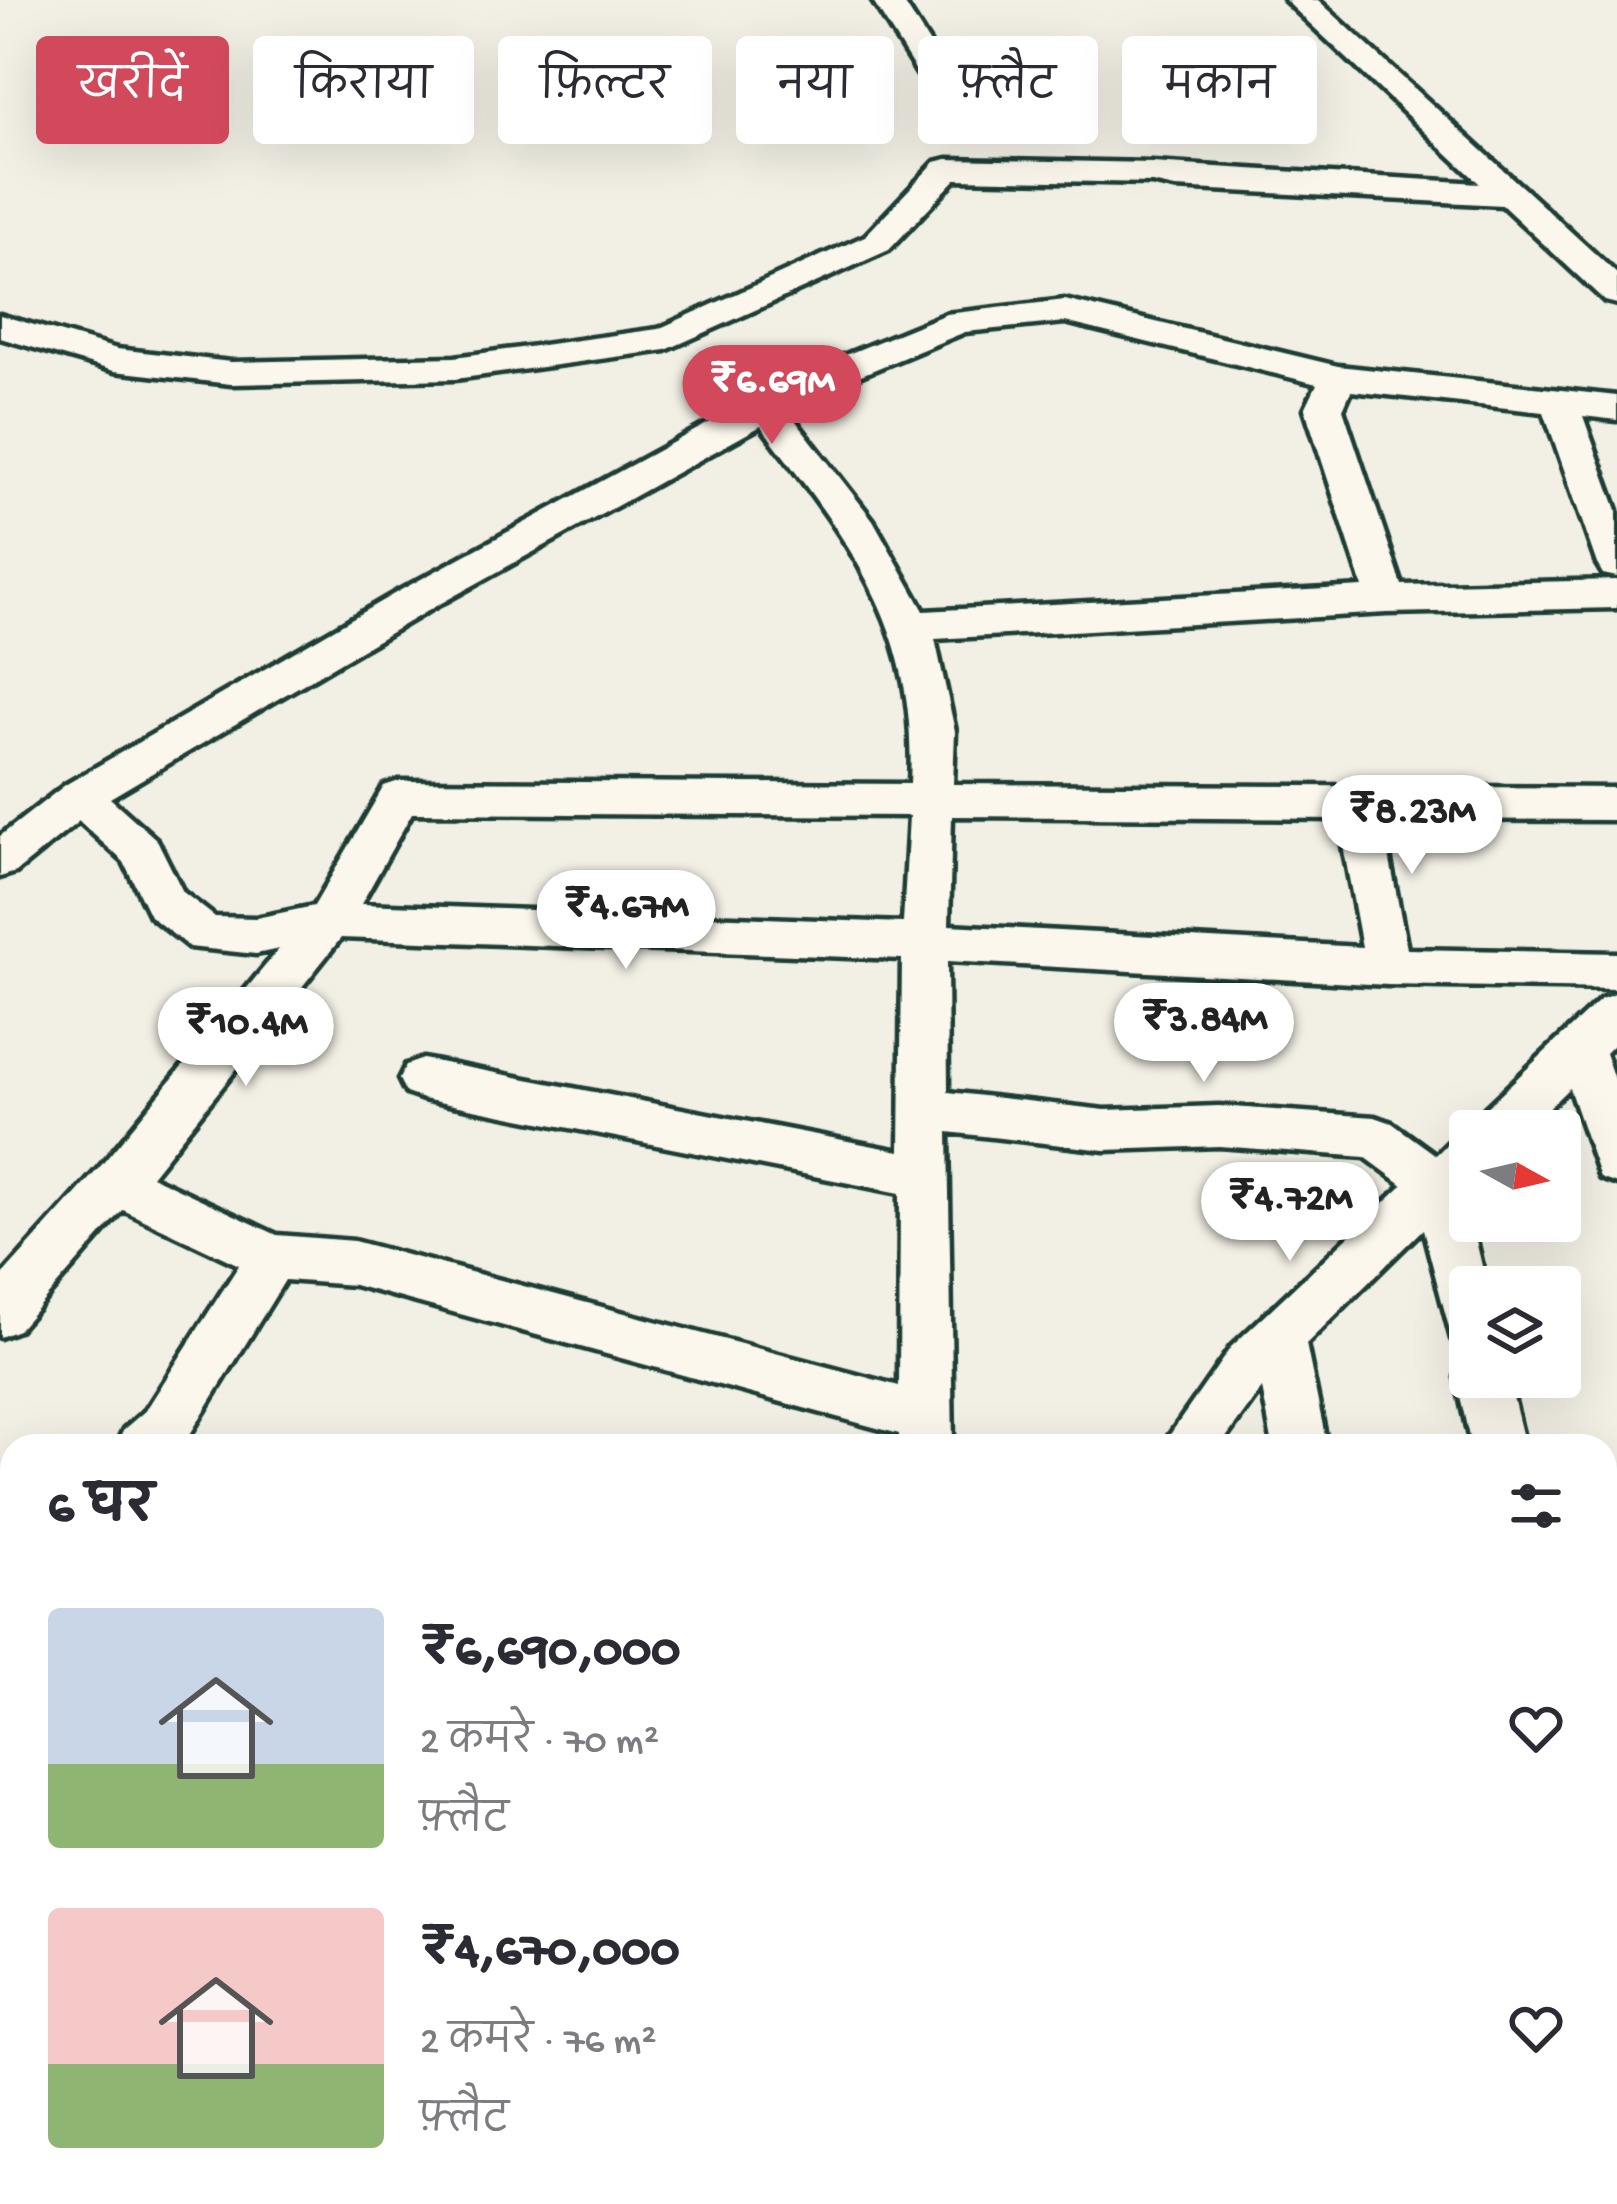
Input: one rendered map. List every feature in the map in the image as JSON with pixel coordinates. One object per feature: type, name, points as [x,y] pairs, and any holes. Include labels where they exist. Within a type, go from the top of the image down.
[{"type":"street","points":[[886,0],[918,51]]},
{"type":"street","points":[[1300,0],[1617,293]]},
{"type":"street","points":[[0,326],[114,360],[231,373],[454,368],[666,339],[877,243],[947,170],[1152,172],[1175,178],[1513,195]]},
{"type":"street","points":[[0,860],[80,796],[413,601],[812,382],[959,322],[1064,311],[1338,378],[1617,409]]},
{"type":"street","points":[[1338,378],[1324,409],[1387,599]]},
{"type":"street","points":[[1559,402],[1617,564]]},
{"type":"street","points":[[116,1184],[272,1257],[354,1263],[926,1431],[924,1109],[934,731],[913,626],[859,529],[766,407]]},
{"type":"street","points":[[913,626],[1387,599],[1617,594]]},
{"type":"street","points":[[80,796],[141,852],[166,904],[205,934],[256,936],[329,920],[926,942],[1388,967],[1617,971]]},
{"type":"street","points":[[0,1314],[116,1184],[329,920],[399,797],[1617,805]]},
{"type":"street","points":[[1357,803],[1388,967]]},
{"type":"street","points":[[1515,1110],[1617,1012]]},
{"type":"street","points":[[1580,1047],[1617,1163]]},
{"type":"street","points":[[423,1079],[924,1177]]},
{"type":"street","points":[[924,1109],[1105,1130],[1219,1126],[1375,1137],[1449,1166]]},
{"type":"street","points":[[1198,1434],[1249,1364],[1449,1173]]},
{"type":"street","points":[[156,1434],[272,1257]]},
{"type":"street","points":[[1278,1335],[1298,1434]]},
{"type":"street","points":[[1488,1398],[1495,1434]]}]
